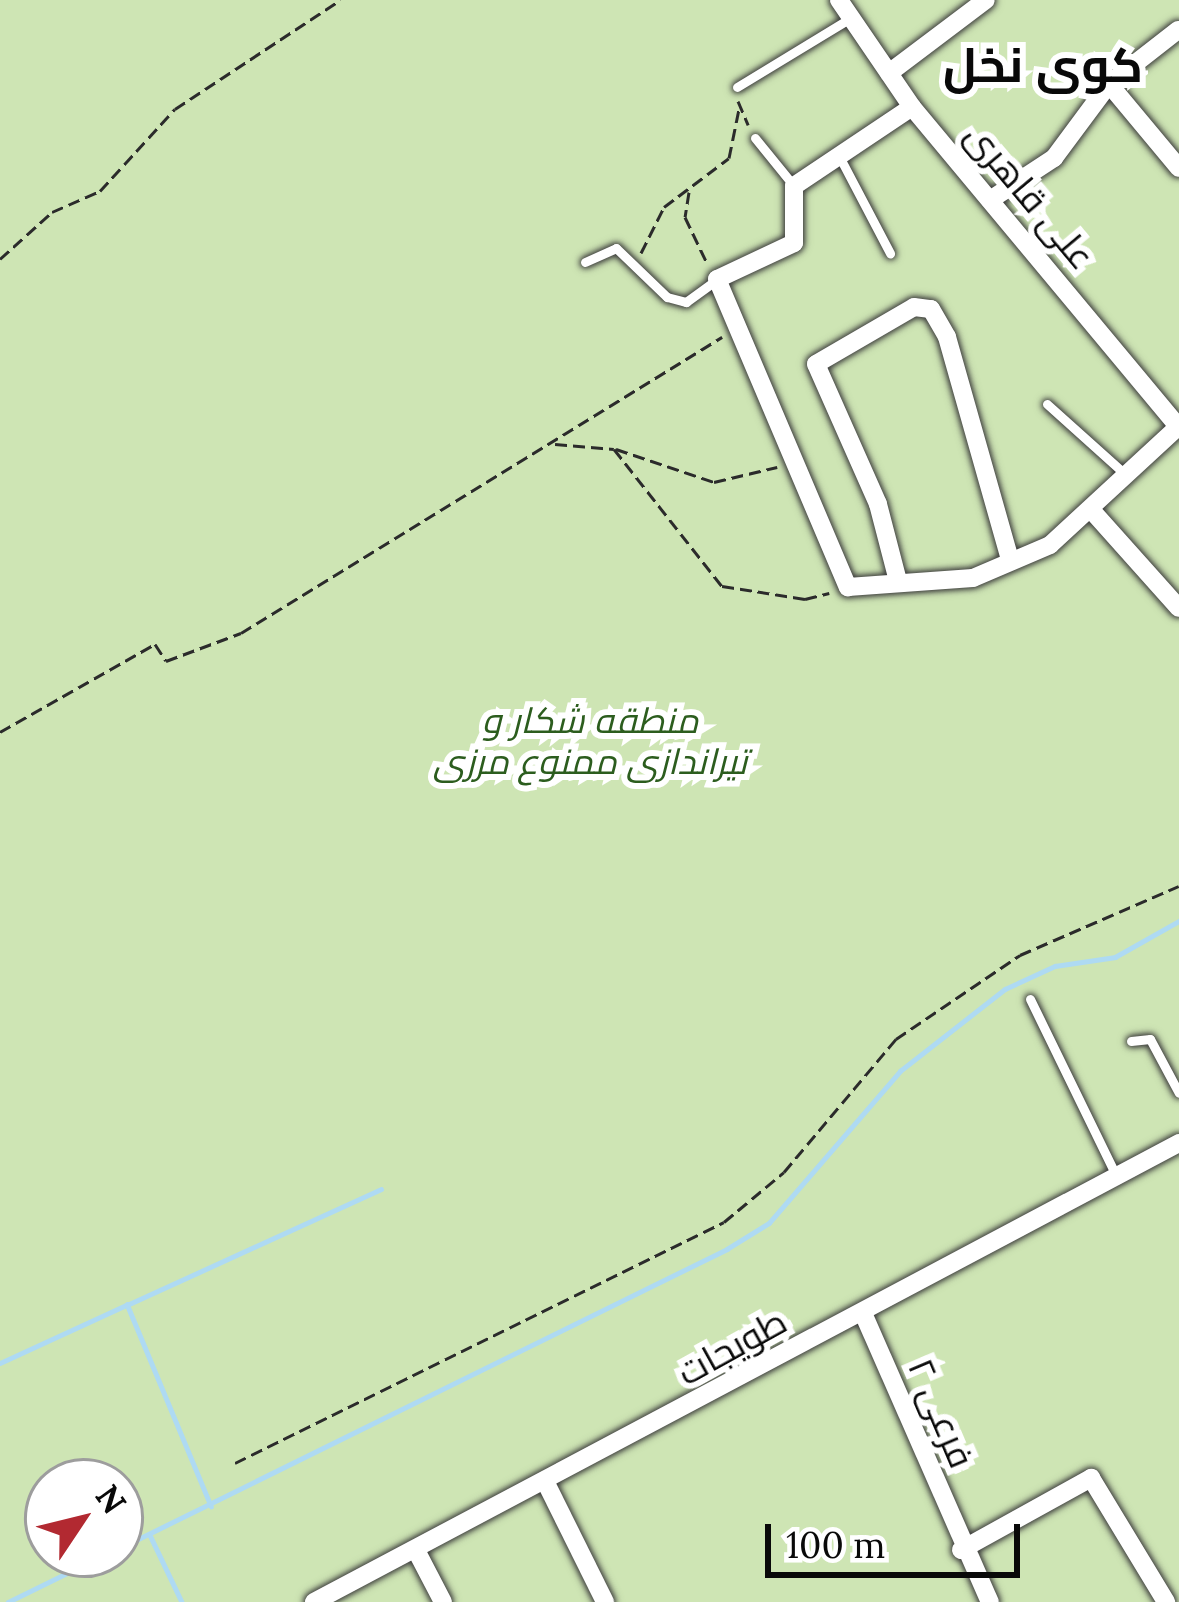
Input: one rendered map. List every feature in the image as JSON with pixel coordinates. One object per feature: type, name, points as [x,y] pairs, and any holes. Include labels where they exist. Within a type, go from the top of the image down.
[{"type":"street","name":"علی قاهری","points":[[838,0],[912,107],[1172,404],[1179,428]]},
{"type":"street","points":[[889,74],[986,0]]},
{"type":"street","points":[[990,200],[1054,158],[1108,84],[1178,30]]},
{"type":"street","points":[[1108,84],[1179,168]]},
{"type":"street","points":[[912,107],[836,151],[794,186],[794,243],[717,279],[848,587],[973,578],[1009,556],[1050,545],[1094,513],[1126,475],[1179,428]]},
{"type":"street","points":[[898,581],[878,504],[816,364],[914,308],[931,309],[947,337],[1009,556]]},
{"type":"street","points":[[1094,513],[1179,608]]},
{"type":"street","name":"طویجات","points":[[314,1602],[418,1554],[1179,1143]]},
{"type":"street","name":"فرعی ۲","points":[[863,1313],[962,1550],[990,1602]]},
{"type":"street","points":[[962,1550],[1091,1478],[1166,1602]]},
{"type":"street","points":[[548,1485],[605,1602]]},
{"type":"street","points":[[418,1554],[443,1602]]},
{"type":"lane","points":[[737,87],[852,17]]},
{"type":"lane","points":[[755,139],[794,186]]},
{"type":"lane","points":[[836,151],[890,254]]},
{"type":"lane","points":[[584,262],[616,248],[638,264],[667,297],[686,302],[717,279]]},
{"type":"lane","points":[[1047,404],[1126,475]]},
{"type":"lane","points":[[1030,999],[1116,1175]]},
{"type":"lane","points":[[1131,1041],[1150,1040],[1179,1093]]},
{"type":"path","points":[[0,259],[52,212],[100,191],[176,110],[340,0]]},
{"type":"path","points":[[638,264],[648,228],[729,158],[739,109],[737,87]]},
{"type":"path","points":[[739,109],[755,139]]},
{"type":"path","points":[[689,190],[685,217],[717,279]]},
{"type":"path","points":[[0,732],[155,644],[166,661],[242,633],[711,348],[728,305]]},
{"type":"path","points":[[555,444],[614,448],[733,484],[794,460]]},
{"type":"path","points":[[614,448],[722,586],[805,599],[848,587]]},
{"type":"path","points":[[235,1463],[724,1222],[784,1172],[896,1039],[1021,955],[1179,886]]},
{"type":"green space","name":"منطقه شکار و تیراندازی ممنوع مرزی","points":[[0,0],[1179,0],[1179,1602],[0,1602]]},
{"type":"waterway","points":[[144,1536],[727,1249],[769,1223],[900,1071],[1005,989],[1055,966],[1115,957],[1179,921]]},
{"type":"waterway","points":[[211,1507],[127,1305],[381,1189]]},
{"type":"waterway","points":[[0,1363],[126,1305]]},
{"type":"waterway","points":[[150,1535],[182,1602]]},
{"type":"waterway","points":[[8,1602],[57,1578]]},
{"type":"district","name":"کوی نخل","points":[[1043,65]]}]
